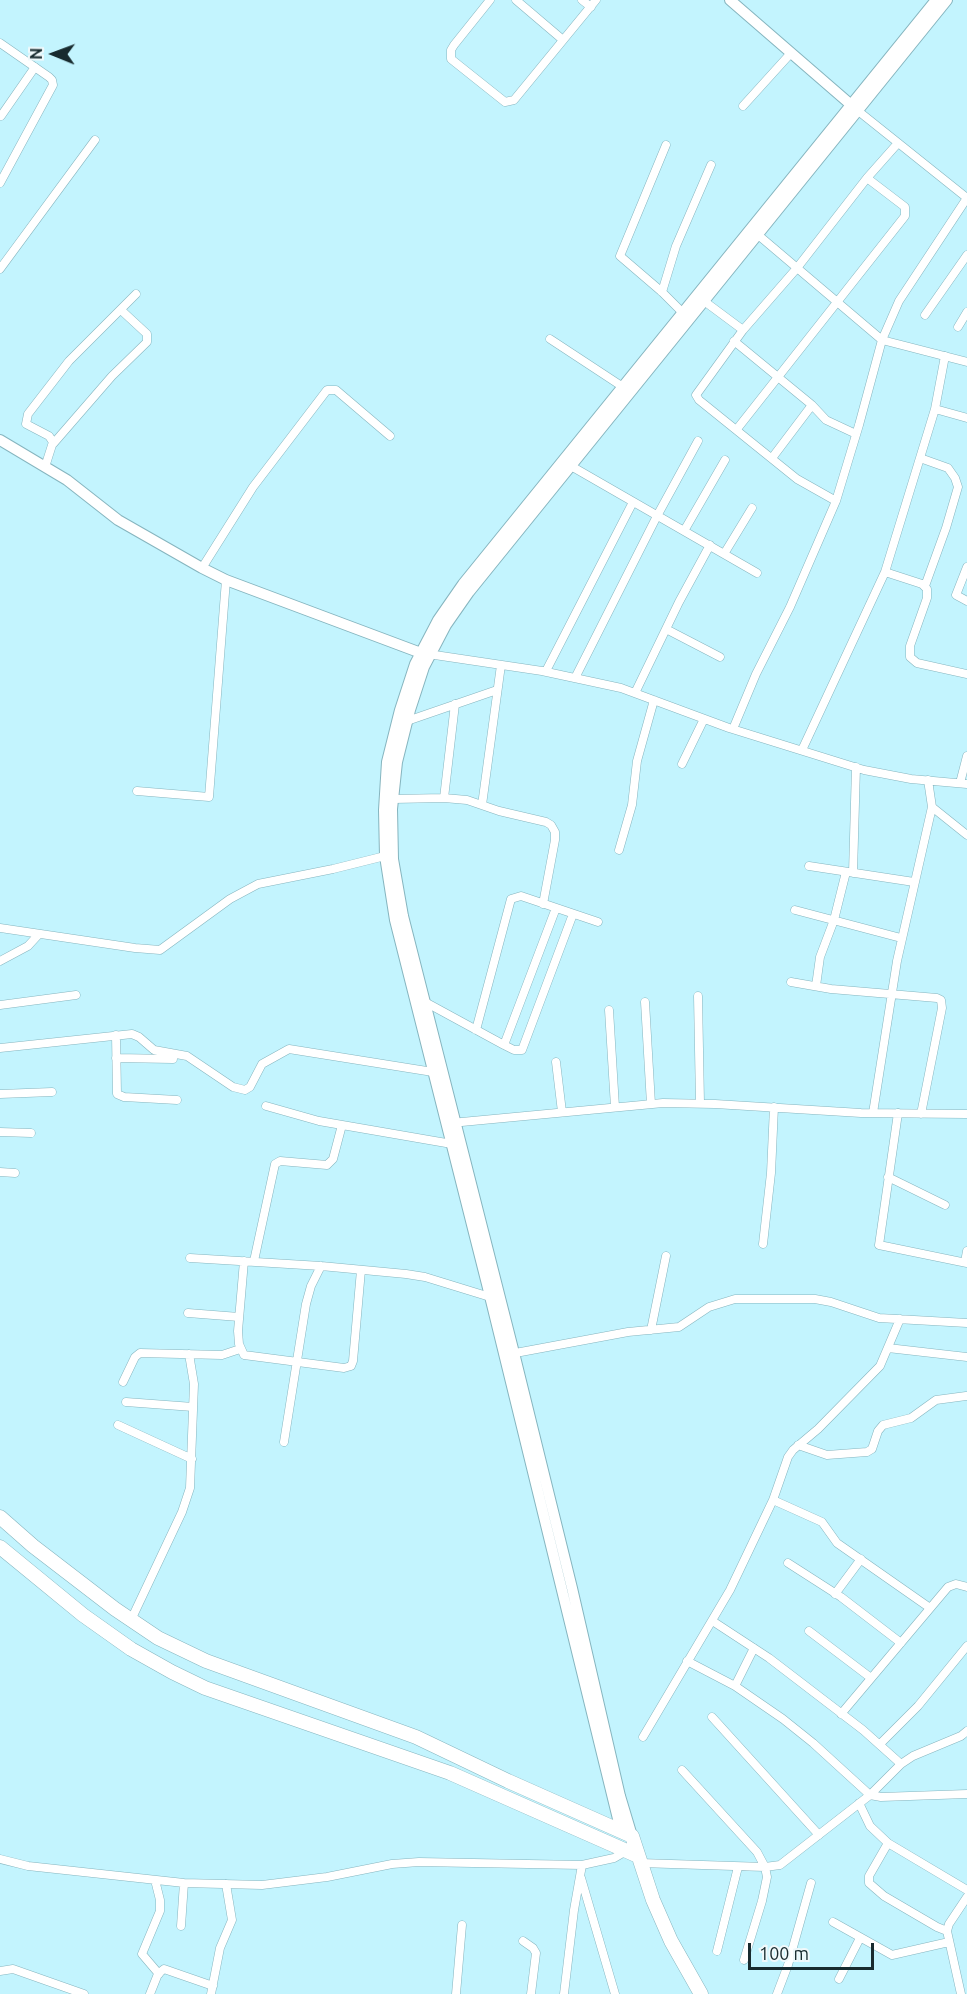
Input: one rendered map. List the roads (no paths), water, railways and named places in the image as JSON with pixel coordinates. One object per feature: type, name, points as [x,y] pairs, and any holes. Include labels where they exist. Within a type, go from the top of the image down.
[{"type":"highway","points":[[0,1517],[33,1546],[158,1638],[206,1661],[416,1737],[626,1833],[671,1941],[701,1994]]},
{"type":"highway","points":[[0,1547],[83,1615],[131,1649],[172,1672],[205,1688],[450,1773],[635,1857]]},
{"type":"highway","points":[[635,1857],[644,1903],[663,1947],[690,1994]]},
{"type":"main road","points":[[730,0],[854,107]]},
{"type":"main road","points":[[509,1354],[490,1297],[452,1144],[451,1123],[433,1072],[395,920],[385,856],[384,810],[387,762],[400,710],[426,654],[438,620],[463,584],[939,1]]},
{"type":"main road","points":[[626,1833],[451,1123],[425,1002],[403,916],[393,859],[393,799],[397,762],[426,654],[469,592],[758,234],[854,107]]},
{"type":"main road","points":[[0,440],[66,480],[118,520],[202,568],[226,580],[426,654]]},
{"type":"street","points":[[490,0],[454,45],[451,55],[453,62],[501,100],[510,102],[594,3],[582,0]]},
{"type":"street","points":[[516,0],[563,40]]},
{"type":"street","points":[[0,42],[52,80],[52,85],[0,183]]},
{"type":"street","points":[[743,106],[791,53]]},
{"type":"street","points":[[1,116],[35,67]]},
{"type":"street","points":[[733,729],[836,501],[882,340],[899,301],[967,198],[854,107]]},
{"type":"street","points":[[0,269],[95,140]]},
{"type":"street","points":[[836,501],[797,479],[696,396],[734,341],[797,268],[867,178],[898,143]]},
{"type":"street","points":[[666,145],[620,252],[621,259],[662,292],[683,313]]},
{"type":"street","points":[[662,292],[676,246],[711,165]]},
{"type":"street","points":[[737,429],[906,213],[905,207],[867,178]]},
{"type":"street","points":[[758,234],[882,340],[967,362]]},
{"type":"street","points":[[925,315],[967,255]]},
{"type":"street","points":[[53,444],[49,436],[26,424],[28,414],[69,361],[136,294]]},
{"type":"street","points":[[704,302],[743,330]]},
{"type":"street","points":[[45,467],[53,444],[112,376],[147,342],[147,334],[121,310]]},
{"type":"street","points":[[958,327],[967,312]]},
{"type":"street","points":[[550,339],[623,387]]},
{"type":"street","points":[[734,341],[812,405],[826,420],[856,434]]},
{"type":"street","points":[[802,750],[885,572],[935,409],[945,356]]},
{"type":"street","points":[[202,568],[253,487],[327,390],[336,390],[390,436]]},
{"type":"street","points":[[772,458],[812,405]]},
{"type":"street","points":[[935,409],[967,418]]},
{"type":"street","points":[[575,678],[657,516],[698,441]]},
{"type":"street","points":[[920,458],[948,468],[955,477],[958,487],[925,586],[927,598],[910,646],[910,657],[917,663],[967,674]]},
{"type":"street","points":[[684,531],[724,460]]},
{"type":"street","points":[[571,466],[757,573]]},
{"type":"street","points":[[546,671],[633,502]]},
{"type":"street","points":[[724,554],[752,508]]},
{"type":"street","points":[[635,693],[710,545]]},
{"type":"street","points":[[967,567],[956,594],[957,597],[967,601]]},
{"type":"street","points":[[885,572],[925,586]]},
{"type":"street","points":[[137,791],[209,797],[226,580]]},
{"type":"street","points":[[666,629],[720,657]]},
{"type":"street","points":[[426,654],[546,671],[621,688],[733,729],[856,767],[911,778],[964,784],[967,756]]},
{"type":"street","points":[[482,805],[501,665]]},
{"type":"street","points":[[407,721],[498,690]]},
{"type":"street","points":[[619,850],[632,805],[638,761],[654,700]]},
{"type":"street","points":[[444,798],[455,704]]},
{"type":"street","points":[[682,765],[704,719]]},
{"type":"street","points":[[816,986],[820,957],[849,872],[856,767]]},
{"type":"street","points":[[873,1113],[901,938],[932,807],[928,780]]},
{"type":"street","points":[[393,799],[467,800],[499,811],[546,822],[554,828],[554,849],[543,904]]},
{"type":"street","points":[[932,807],[967,836]]},
{"type":"street","points":[[0,928],[160,950],[222,904],[258,884],[385,856]]},
{"type":"street","points":[[809,866],[914,882]]},
{"type":"street","points":[[476,1029],[510,901],[517,896],[598,922]]},
{"type":"street","points":[[504,1045],[556,908]]},
{"type":"street","points":[[795,910],[901,938]]},
{"type":"street","points":[[425,1002],[518,1051],[523,1048],[573,914]]},
{"type":"street","points":[[0,962],[28,946],[39,934]]},
{"type":"street","points":[[790,982],[891,995],[937,998],[943,1004],[921,1114]]},
{"type":"street","points":[[0,1005],[76,995]]},
{"type":"street","points":[[698,996],[700,1103]]},
{"type":"street","points":[[645,1002],[651,1104]]},
{"type":"street","points":[[609,1010],[615,1107]]},
{"type":"street","points":[[0,1048],[134,1034],[158,1052],[187,1056],[233,1087],[245,1090],[250,1087],[262,1064],[289,1049],[433,1072]]},
{"type":"street","points":[[116,1035],[115,1089],[118,1096],[177,1100]]},
{"type":"street","points":[[116,1058],[193,1059]]},
{"type":"street","points":[[556,1062],[562,1112]]},
{"type":"street","points":[[0,1094],[52,1092]]},
{"type":"street","points":[[451,1123],[651,1104],[700,1103],[873,1113],[967,1114]]},
{"type":"street","points":[[266,1106],[319,1121],[452,1144]]},
{"type":"street","points":[[763,1244],[771,1173],[774,1107]]},
{"type":"street","points":[[898,1113],[879,1245],[966,1263],[967,1251]]},
{"type":"street","points":[[254,1261],[274,1164],[280,1161],[327,1165],[333,1159],[342,1125]]},
{"type":"street","points":[[0,1132],[31,1133]]},
{"type":"street","points":[[0,1172],[15,1173]]},
{"type":"street","points":[[888,1178],[945,1205]]},
{"type":"street","points":[[651,1330],[666,1256]]},
{"type":"street","points":[[190,1258],[321,1266],[425,1277],[490,1297]]},
{"type":"street","points":[[244,1261],[239,1317],[240,1349],[244,1355],[344,1368],[352,1364],[361,1270]]},
{"type":"street","points":[[284,1442],[306,1304],[321,1266]]},
{"type":"street","points":[[509,1354],[628,1332],[684,1325],[709,1307],[735,1299],[814,1299],[831,1302],[879,1318],[967,1323]]},
{"type":"street","points":[[188,1313],[239,1317]]},
{"type":"street","points":[[643,1737],[687,1661],[714,1622],[773,1500],[788,1456],[878,1368],[900,1319]]},
{"type":"street","points":[[888,1348],[967,1357]]},
{"type":"street","points":[[123,1382],[135,1357],[140,1353],[222,1355],[240,1349]]},
{"type":"street","points":[[131,1620],[184,1506],[190,1488],[194,1384],[189,1354]]},
{"type":"street","points":[[798,1445],[827,1455],[867,1452],[872,1449],[878,1431],[883,1425],[911,1418],[936,1400],[966,1396]]},
{"type":"street","points":[[126,1402],[193,1407]]},
{"type":"street","points":[[118,1425],[192,1459]]},
{"type":"street","points":[[773,1500],[822,1522],[837,1543],[930,1608]]},
{"type":"street","points":[[835,1594],[861,1559]]},
{"type":"street","points":[[788,1563],[835,1594],[901,1643]]},
{"type":"street","points":[[841,1714],[952,1585],[967,1587]]},
{"type":"street","points":[[714,1622],[754,1648],[841,1714],[880,1744],[901,1764]]},
{"type":"street","points":[[809,1631],[871,1678]]},
{"type":"street","points":[[880,1744],[918,1706],[967,1646]]},
{"type":"street","points":[[735,1686],[754,1648]]},
{"type":"street","points":[[687,1661],[735,1686],[783,1719],[870,1795],[880,1797],[967,1794]]},
{"type":"street","points":[[712,1717],[819,1835]]},
{"type":"street","points":[[0,1859],[36,1867],[184,1883],[262,1885],[392,1864],[419,1862],[582,1865],[614,1858],[635,1857],[738,1867],[776,1866],[785,1862],[870,1795],[901,1764],[967,1731]]},
{"type":"street","points":[[682,1770],[757,1852],[765,1867],[767,1877],[762,1901],[744,1960]]},
{"type":"street","points":[[859,1803],[870,1826],[888,1843],[967,1890]]},
{"type":"street","points":[[888,1843],[869,1876],[868,1883],[884,1896],[947,1931]]},
{"type":"street","points":[[564,1994],[582,1865]]},
{"type":"street","points":[[717,1951],[738,1867]]},
{"type":"street","points":[[580,1876],[615,1994]]},
{"type":"street","points":[[155,1880],[160,1911],[142,1955],[159,1974]]},
{"type":"street","points":[[181,1926],[184,1883]]},
{"type":"street","points":[[777,1994],[788,1965],[811,1883]]},
{"type":"street","points":[[150,1994],[159,1974],[166,1969],[212,1990],[220,1948],[232,1920],[226,1884]]},
{"type":"street","points":[[961,1994],[947,1931],[967,1897]]},
{"type":"street","points":[[833,1922],[892,1955],[949,1942]]},
{"type":"street","points":[[456,1994],[462,1925]]},
{"type":"street","points":[[839,1979],[860,1938]]},
{"type":"street","points":[[523,1941],[535,1949],[537,1955],[531,1994]]},
{"type":"street","points":[[0,1971],[13,1969],[84,1994]]}]
